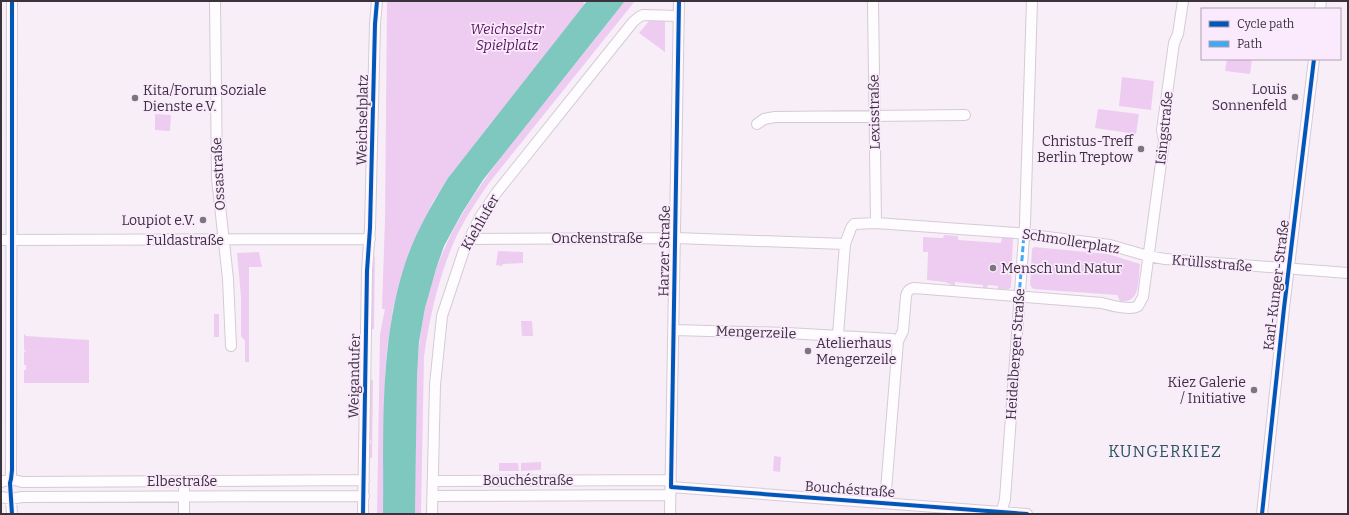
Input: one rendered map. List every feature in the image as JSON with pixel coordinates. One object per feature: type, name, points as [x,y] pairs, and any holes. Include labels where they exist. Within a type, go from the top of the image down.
[{"type":"street","points":[[12,1],[6,240],[12,479]]},
{"type":"street","name":"Ossastraße","points":[[215,1],[216,148],[218,200],[228,278],[231,346]]},
{"type":"street","name":"Weichselplatz","points":[[370,239],[374,24],[377,1]]},
{"type":"street","name":"Harzer Straße","points":[[670,514],[678,1]]},
{"type":"street","name":"Lexisstraße","points":[[873,1],[876,223]]},
{"type":"street","name":"Heidelberger Straße","points":[[1001,513],[1005,499],[1024,234],[1032,1]]},
{"type":"street","name":"Isingstraße","points":[[1148,256],[1164,141],[1162,130],[1174,43],[1178,34],[1182,1]]},
{"type":"street","name":"Kiehlufer","points":[[432,514],[434,385],[442,316],[463,252],[469,239],[480,218],[497,192],[635,20],[643,15],[678,16]]},
{"type":"street","name":"Karl-Kunger-Straße","points":[[1262,514],[1314,60]]},
{"type":"street","points":[[757,124],[764,119],[775,117],[965,115]]},
{"type":"street","name":"Schmollerplatz","points":[[838,335],[844,244],[854,224],[876,223],[1024,234],[1110,245],[1148,256]]},
{"type":"street","name":"Onckenstraße","points":[[469,239],[675,238],[844,244]]},
{"type":"street","name":"Fuldastraße","points":[[6,240],[370,239]]},
{"type":"street","name":"Weigandufer","points":[[363,514],[367,271],[370,239]]},
{"type":"street","points":[[885,503],[898,341],[903,331],[906,296],[910,289],[918,288],[1135,307],[1139,305],[1143,297],[1148,256]]},
{"type":"street","name":"Krüllsstraße","points":[[1148,256],[1221,264],[1348,273]]},
{"type":"street","name":"Mengerzeile","points":[[673,330],[838,335]]},
{"type":"street","points":[[838,335],[892,338],[898,341]]},
{"type":"street","name":"Elbestraße","points":[[1,482],[12,479],[22,482],[364,480]]},
{"type":"street","points":[[184,481],[184,514]]},
{"type":"street","name":"Bouchéstraße","points":[[433,481],[671,487],[1027,514]]},
{"type":"street","name":"Bouchéstraße","points":[[433,496],[671,487]]},
{"type":"street","name":"Elbestraße","points":[[1,497],[12,500],[22,497],[364,496]]},
{"type":"street","points":[[12,500],[12,514]]},
{"type":"green space","name":"Weichselstr Spielplatz","points":[[387,1],[582,1],[585,4],[448,178],[433,202],[410,251],[393,309],[387,350],[385,375],[383,514],[377,514],[380,334],[385,309],[382,309],[385,219]]},
{"type":"green space","points":[[625,1],[635,1],[489,183],[465,220],[453,244],[435,300],[424,357],[421,514],[415,514],[416,392],[419,351],[425,309],[432,280],[442,254],[454,229],[483,182]]},
{"type":"green space","points":[[649,21],[665,21],[665,52],[639,33]]},
{"type":"green space","points":[[1227,60],[1252,60],[1250,74],[1225,71]]},
{"type":"green space","points":[[1122,77],[1154,81],[1151,110],[1119,106]]},
{"type":"green space","points":[[1098,109],[1139,114],[1136,134],[1095,128]]},
{"type":"green space","points":[[155,114],[171,115],[170,131],[155,130]]},
{"type":"green space","points":[[944,235],[958,236],[958,240],[1001,243],[1002,237],[1013,238],[1011,287],[1009,289],[998,289],[998,286],[988,285],[987,291],[983,291],[983,285],[955,282],[955,286],[945,282],[927,280],[928,252],[923,252],[923,237],[943,238]]},
{"type":"green space","points":[[1034,247],[1108,254],[1140,264],[1138,284],[1135,295],[1132,299],[1127,301],[1120,301],[1117,295],[1033,289],[1030,285],[1032,249]]},
{"type":"green space","points":[[498,251],[523,252],[523,263],[503,264],[502,266],[496,265]]},
{"type":"green space","points":[[259,252],[262,267],[249,267],[249,362],[245,362],[245,341],[241,336],[241,297],[237,253]]},
{"type":"green space","points":[[375,254],[374,329],[371,329],[372,272]]},
{"type":"green space","points":[[214,314],[219,314],[219,337],[214,337]]},
{"type":"green space","points":[[521,321],[532,321],[533,336],[522,336]]},
{"type":"green space","points":[[24,334],[26,336],[89,340],[89,383],[24,383],[24,370],[26,370],[26,365],[24,365],[24,352],[26,351],[24,350]]},
{"type":"green space","points":[[370,380],[373,380],[372,458],[369,458],[369,444],[371,444],[371,440],[369,440]]},
{"type":"green space","points":[[774,456],[781,457],[780,472],[773,471]]},
{"type":"green space","points":[[541,462],[541,470],[521,471],[521,463]]},
{"type":"green space","points":[[499,463],[518,463],[519,471],[499,471]]},
{"type":"shaded area","points":[[587,1],[625,1],[483,180],[462,213],[444,246],[425,308],[419,342],[417,376],[415,514],[383,514],[384,389],[390,327],[396,297],[408,255],[423,221],[448,178]]},
{"type":"marked path","points":[[1019,297],[1024,234]]},
{"type":"cycle path","points":[[12,1],[12,470],[10,483],[12,514]]},
{"type":"cycle path","points":[[363,514],[367,271],[370,228],[375,24],[377,1]]},
{"type":"cycle path","points":[[679,1],[671,487],[1027,514]]},
{"type":"cycle path","points":[[1262,514],[1284,308],[1314,60]]},
{"type":"place","name":"Louis Sonnenfeld","points":[[1295,97]]},
{"type":"place","name":"Kita/Forum Soziale Dienste e.V.","points":[[135,98]]},
{"type":"place","name":"Christus-Treff Berlin Treptow","points":[[1141,149]]},
{"type":"place","name":"Loupiot e.V.","points":[[203,220]]},
{"type":"place","name":"Mensch und Natur","points":[[993,268]]},
{"type":"place","name":"Atelierhaus Mengerzeile","points":[[808,351]]},
{"type":"place","name":"Kiez Galerie / Initiative","points":[[1254,390]]},
{"type":"district","name":"KUNGERKIEZ","points":[[1165,451]]}]
